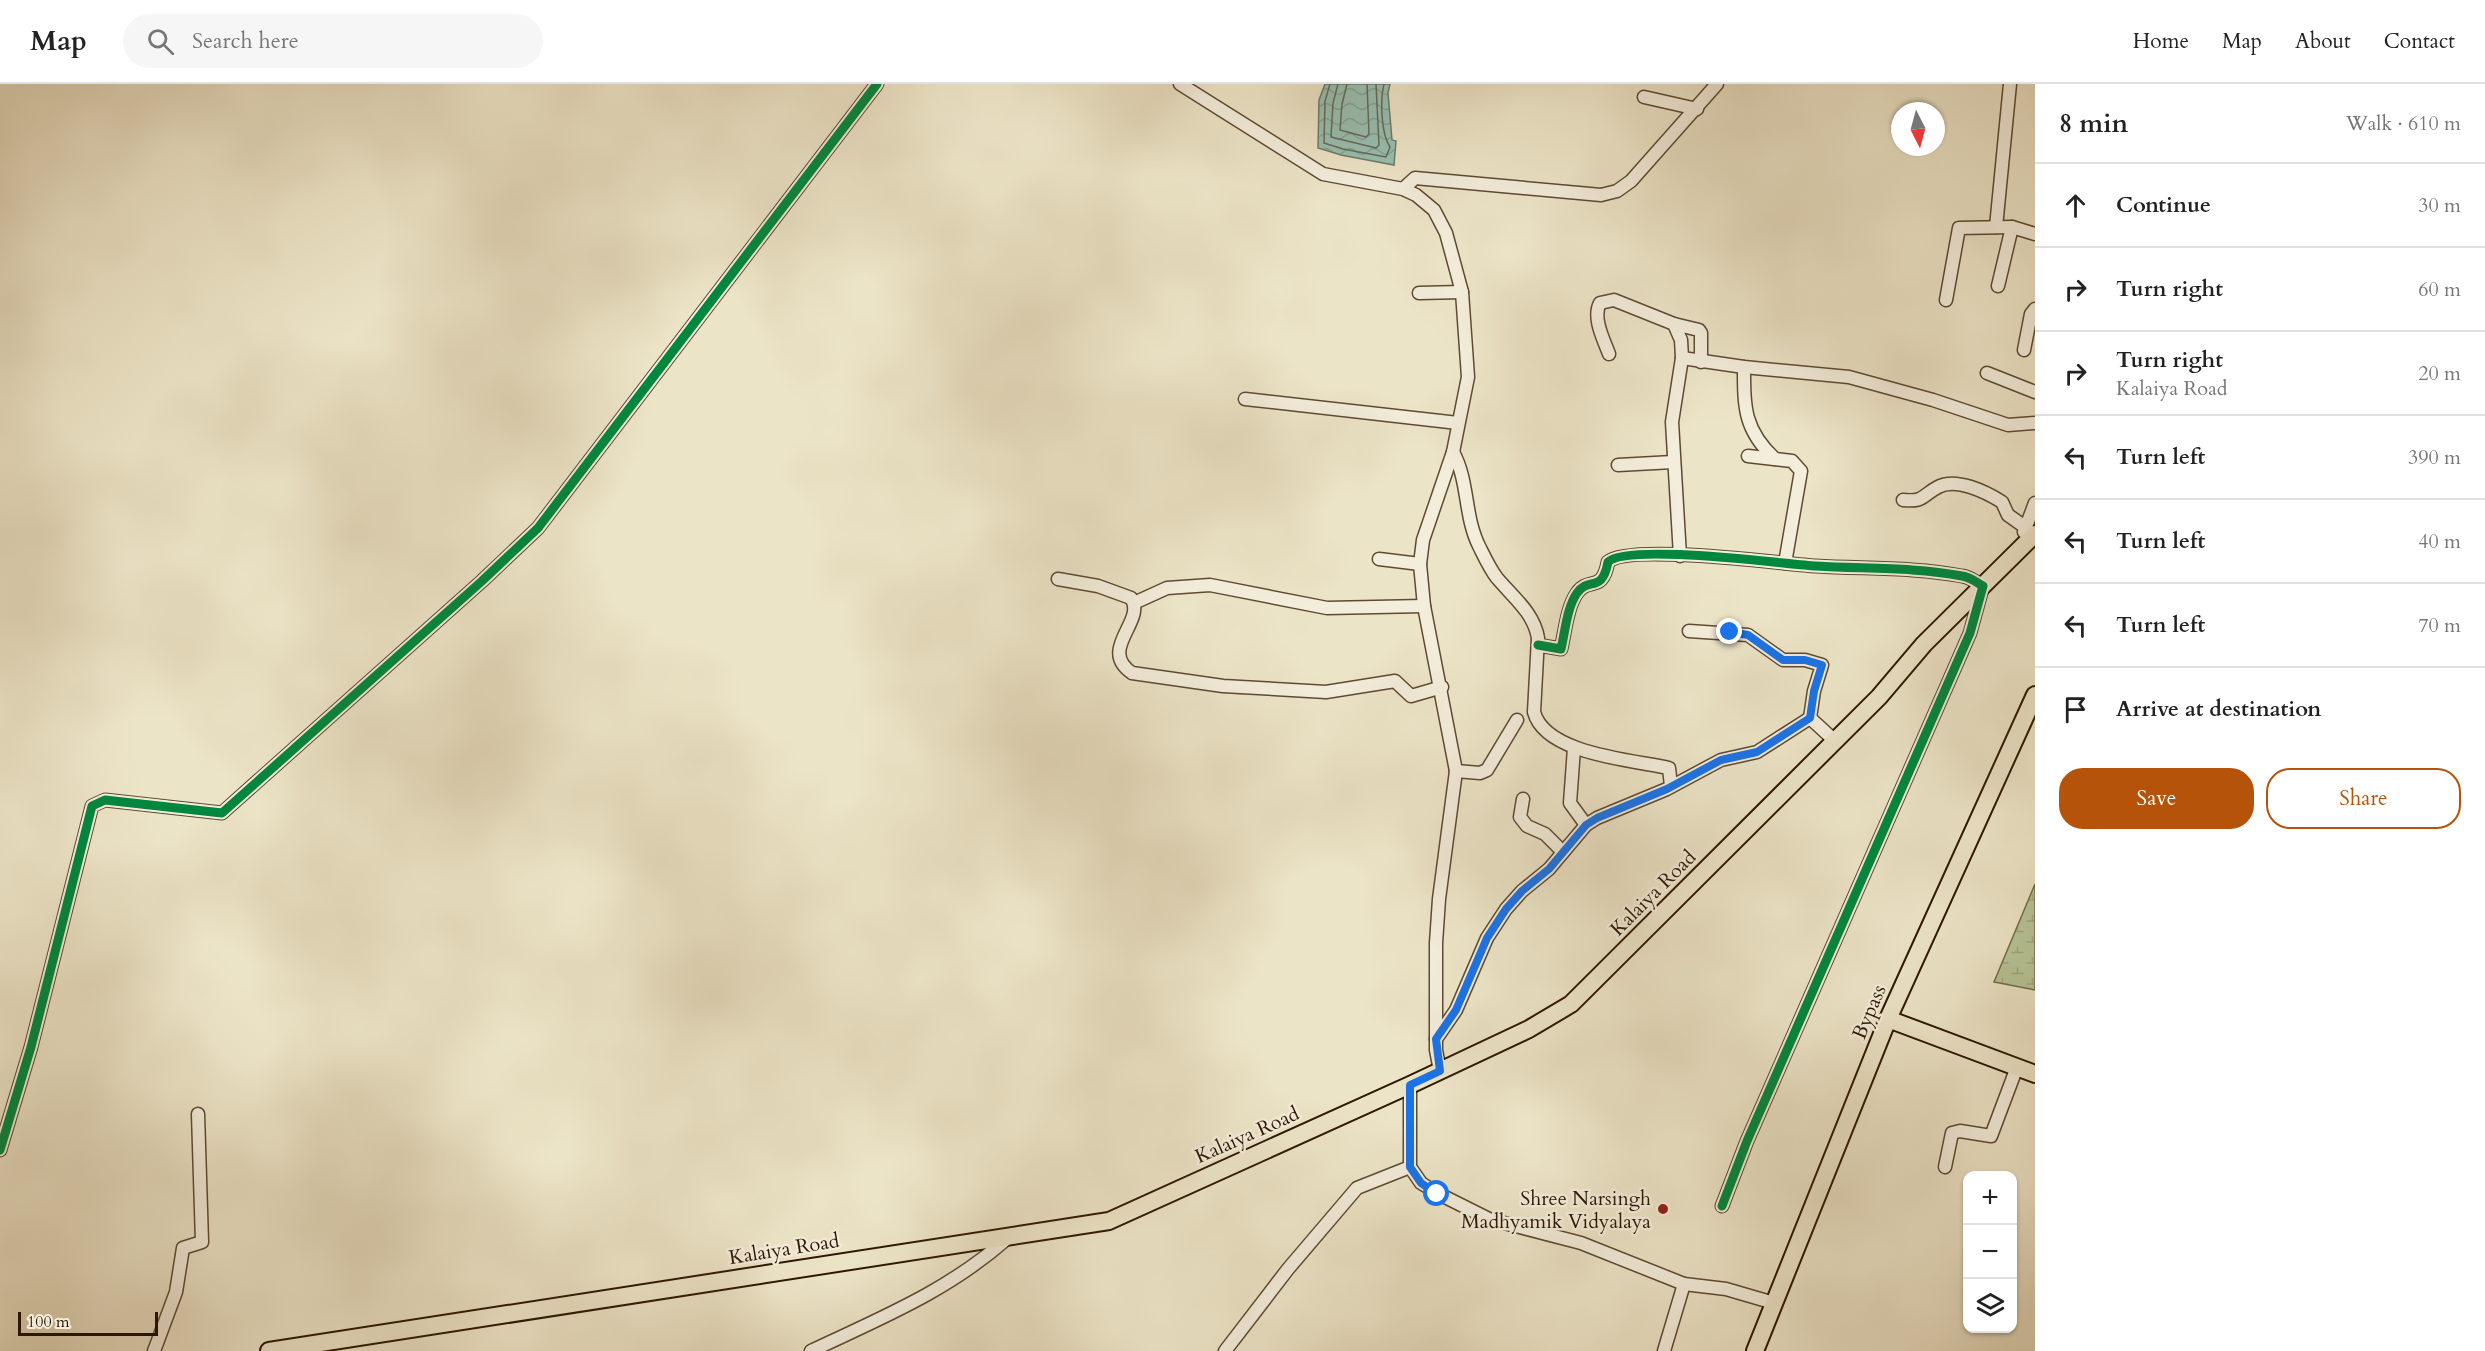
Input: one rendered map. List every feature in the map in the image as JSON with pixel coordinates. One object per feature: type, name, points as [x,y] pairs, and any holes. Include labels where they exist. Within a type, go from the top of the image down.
[{"type":"main road","name":"Kalaiya Road","points":[[271,1351],[1109,1221],[1410,1085],[1529,1029],[1572,1004],[1879,697],[1924,644],[2019,551],[2030,531]]},
{"type":"main road","name":"Bypass","points":[[1755,1351],[1888,1019],[2035,694]]},
{"type":"main road","points":[[1888,1019],[2035,1074]]},
{"type":"street","points":[[0,1150],[31,1047],[92,806],[105,800],[222,813],[483,581],[556,508],[877,84]]},
{"type":"street","points":[[1180,84],[1323,174],[1403,189],[1434,210],[1446,233],[1462,292],[1468,377],[1453,453],[1423,540],[1420,564],[1424,606],[1442,687],[1456,771],[1439,899],[1436,1039],[1440,1071]]},
{"type":"street","points":[[1403,189],[1415,178],[1601,195],[1617,191],[1631,181],[1717,84]]},
{"type":"street","points":[[1996,227],[2010,84]]},
{"type":"street","points":[[1644,97],[1697,109]]},
{"type":"street","points":[[1998,286],[2012,227]]},
{"type":"street","points":[[1946,300],[1959,228],[2012,227],[2035,234]]},
{"type":"street","points":[[1419,293],[1462,292]]},
{"type":"street","points":[[1609,354],[1600,332],[1597,313],[1600,303],[1614,300],[1674,324],[1699,330],[1701,333],[1701,362]]},
{"type":"street","points":[[2024,350],[2031,314],[2035,309]]},
{"type":"street","points":[[1674,324],[1681,340],[1682,358],[1672,422],[1680,556]]},
{"type":"street","points":[[1682,358],[1744,368],[1849,377],[1933,400],[2008,426],[2035,423]]},
{"type":"street","points":[[1744,368],[1744,399],[1751,430],[1761,446],[1775,459]]},
{"type":"street","points":[[1987,373],[2035,392]]},
{"type":"street","points":[[1245,399],[1458,423]]},
{"type":"street","points":[[1453,453],[1459,463],[1468,514],[1478,544],[1495,576],[1531,618],[1537,629],[1534,712],[1537,722],[1542,729],[1574,748],[1669,768],[1671,786]]},
{"type":"street","points":[[1748,456],[1792,461],[1801,471],[1785,563]]},
{"type":"street","points":[[1618,465],[1673,462]]},
{"type":"street","points":[[1903,500],[1923,499],[1939,486],[1947,484],[1977,489],[2002,502],[2007,515],[2030,531],[2035,503]]},
{"type":"street","points":[[1538,645],[1561,649],[1574,598],[1580,590],[1600,582],[1611,558],[1638,554],[1920,570],[1966,576],[1983,586],[1970,633],[1761,1108],[1722,1206]]},
{"type":"street","points":[[1379,559],[1420,564]]},
{"type":"street","points":[[1058,579],[1098,586],[1131,598],[1134,603]]},
{"type":"street","points":[[1424,606],[1327,608],[1210,585],[1167,588],[1134,603],[1120,647],[1119,658],[1122,666],[1132,673],[1223,686],[1326,692],[1395,681],[1411,696],[1442,687]]},
{"type":"street","points":[[1436,1039],[1456,1010],[1487,938],[1506,909],[1563,852],[1586,825],[1721,760],[1757,752],[1810,718],[1814,691],[1822,665],[1805,660],[1783,660],[1748,635],[1689,631]]},
{"type":"street","points":[[1810,718],[1835,741]]},
{"type":"street","points":[[1456,771],[1480,773],[1487,770],[1517,720]]},
{"type":"street","points":[[1574,748],[1570,803],[1586,825]]},
{"type":"street","points":[[1523,799],[1520,817],[1527,826],[1545,834],[1563,852]]},
{"type":"street","points":[[1945,1167],[1952,1133],[1960,1131],[1991,1136],[2017,1067]]},
{"type":"street","points":[[1410,1085],[1410,1167],[1421,1183],[1437,1194],[1489,1219],[1581,1243],[1684,1284],[1726,1289],[1774,1303]]},
{"type":"street","points":[[154,1351],[176,1292],[183,1248],[202,1242],[198,1114]]},
{"type":"street","points":[[1225,1351],[1288,1269],[1357,1188],[1410,1167]]},
{"type":"street","points":[[811,1351],[912,1305],[988,1256],[1010,1236]]},
{"type":"street","points":[[1664,1351],[1684,1284]]},
{"type":"green space","points":[[2035,884],[2035,990],[1994,982]]},
{"type":"water","points":[[1325,84],[1390,84],[1388,93],[1392,140],[1396,141],[1394,165],[1341,155],[1318,148],[1319,100]]},
{"type":"cycle path","points":[[0,1150],[31,1047],[92,806],[105,800],[222,813],[482,581],[538,528],[877,84]]},
{"type":"cycle path","points":[[1538,645],[1561,649],[1569,612],[1577,593],[1586,585],[1599,581],[1608,562],[1621,557],[1674,554],[1816,566],[1926,571],[1965,577],[1983,586],[1970,633],[1747,1141],[1722,1206]]},
{"type":"place","name":"Shree Narsingh Madhyamik Vidyalaya","points":[[1663,1209]]},
{"type":"route","points":[[1437,1194],[1421,1183],[1410,1167],[1410,1085],[1440,1071],[1436,1039],[1456,1010],[1487,938],[1506,909],[1522,891],[1549,869],[1586,825],[1597,818],[1667,789],[1721,760],[1757,752],[1810,718],[1814,691],[1822,665],[1805,660],[1783,660],[1748,635],[1730,632]]}]
